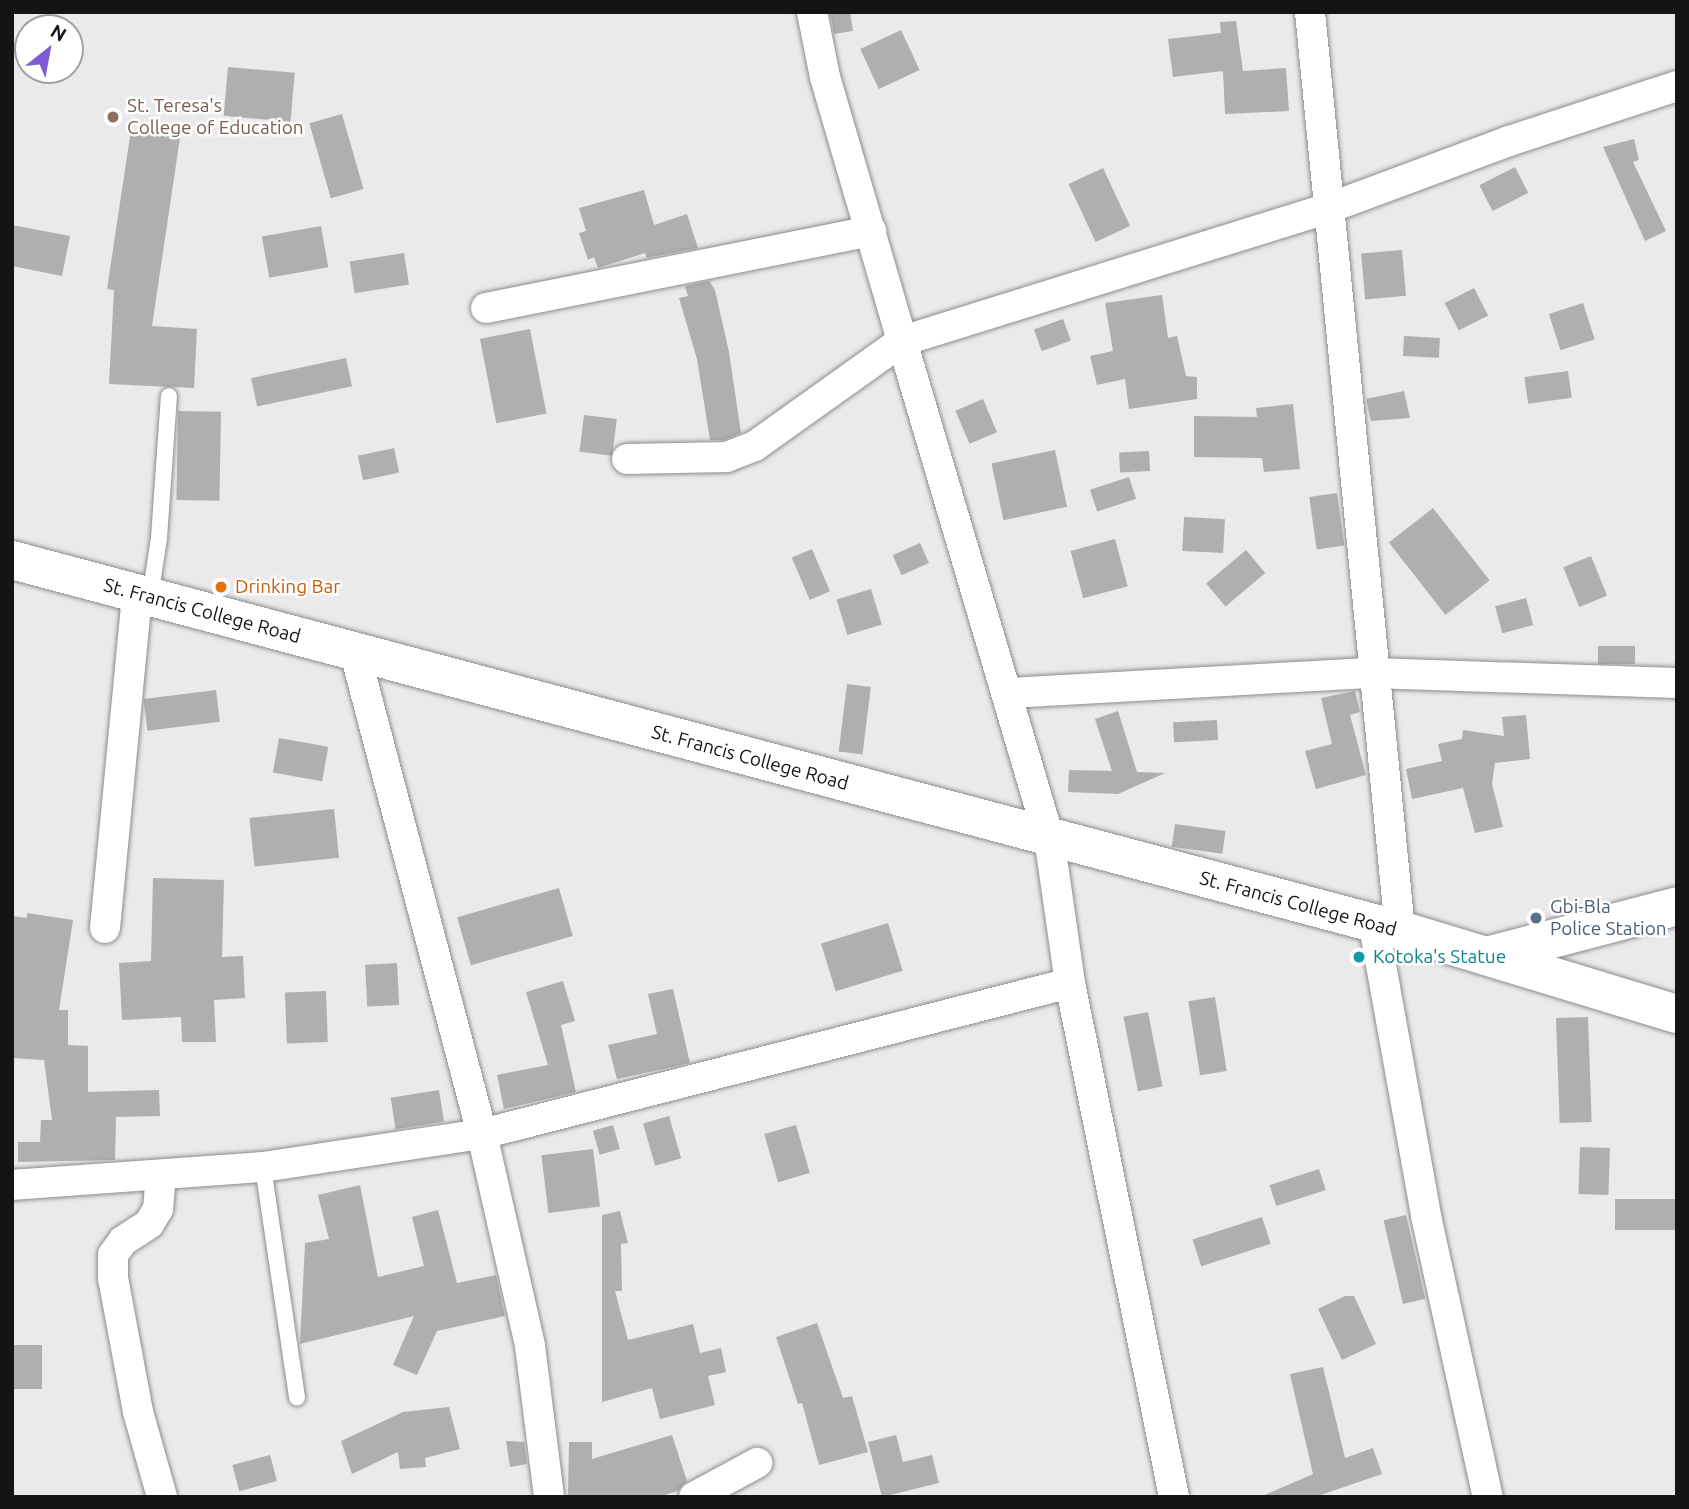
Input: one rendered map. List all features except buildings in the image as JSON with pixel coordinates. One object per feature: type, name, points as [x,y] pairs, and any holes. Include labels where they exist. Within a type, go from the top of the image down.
[{"type":"main road","name":"St. Francis College Road","points":[[12,560],[1387,928],[1677,1014]]},
{"type":"main road","points":[[1487,956],[1677,906]]},
{"type":"street","points":[[812,12],[825,77],[1009,693],[1049,838],[1070,983],[1174,1497]]},
{"type":"street","points":[[1310,12],[1372,673],[1387,928],[1426,1216],[1488,1497]]},
{"type":"street","points":[[627,459],[727,457],[755,446],[902,341],[1329,208],[1508,141],[1677,86]]},
{"type":"street","points":[[486,308],[871,231]]},
{"type":"street","points":[[105,928],[143,595]]},
{"type":"street","points":[[355,653],[482,1134],[530,1346],[549,1497]]},
{"type":"street","points":[[1009,693],[1372,673],[1677,682]]},
{"type":"street","points":[[12,1185],[263,1167],[482,1134],[1070,983]]},
{"type":"street","points":[[161,1175],[158,1209],[149,1224],[123,1241],[113,1255],[113,1278],[138,1412],[162,1497]]},
{"type":"street","points":[[698,1496],[757,1463]]},
{"type":"lane","points":[[143,595],[159,538],[169,396]]},
{"type":"lane","points":[[263,1167],[297,1398]]},
{"type":"place","name":"St. Teresa's College of Education","points":[[113,117]]},
{"type":"place","name":"Drinking Bar","points":[[221,587]]},
{"type":"place","name":"Gbi-Bla Police Station","points":[[1536,918]]},
{"type":"place","name":"Kotoka's Statue","points":[[1359,957]]}]
